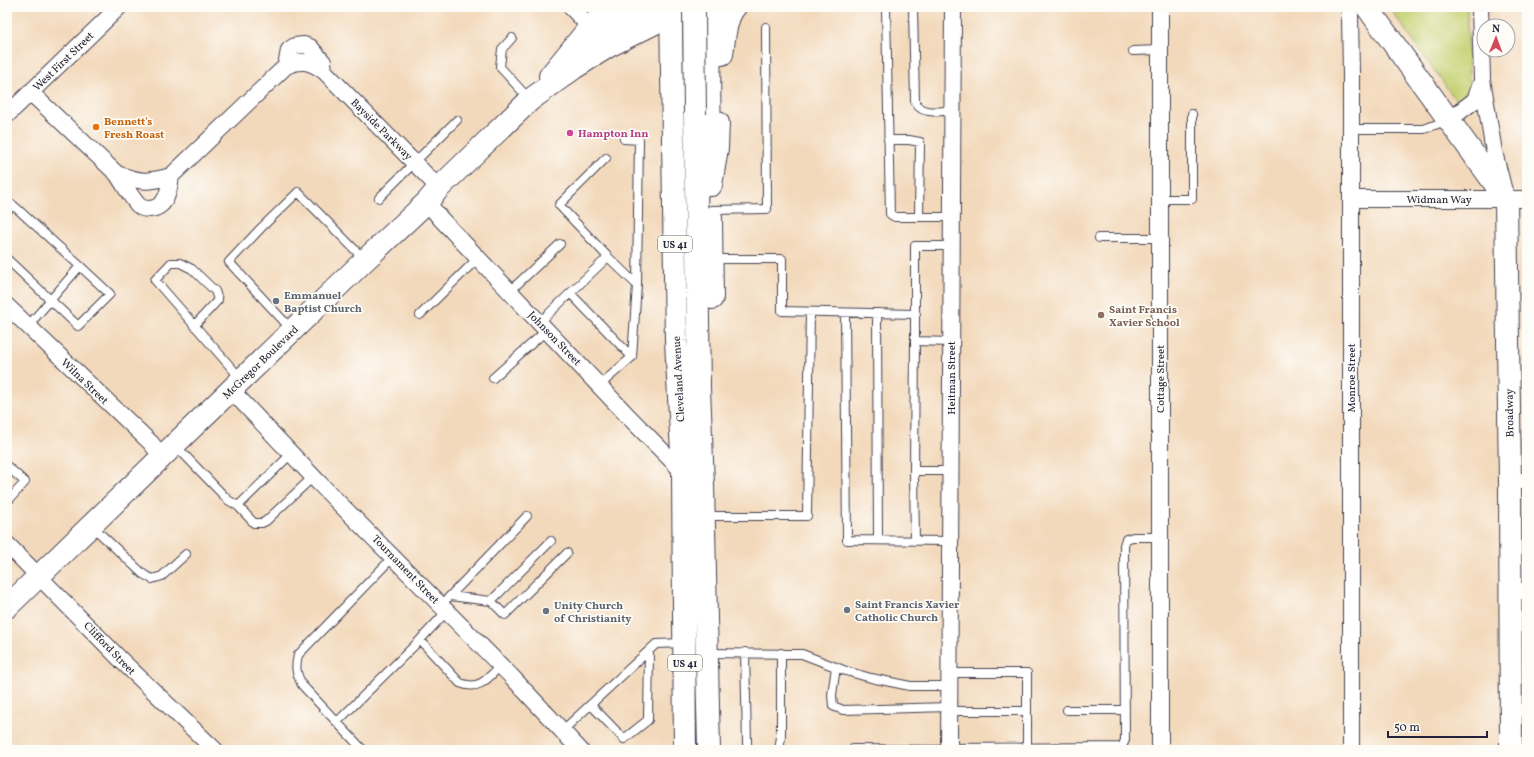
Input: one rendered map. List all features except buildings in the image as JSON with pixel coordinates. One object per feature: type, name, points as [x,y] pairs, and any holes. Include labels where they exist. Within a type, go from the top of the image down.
[{"type":"main road","name":"McGregor Boulevard","points":[[7,607],[530,100],[590,27],[609,7]]},
{"type":"main road","name":"McGregor Boulevard","points":[[562,60],[619,22],[646,7]]},
{"type":"main road","points":[[703,484],[712,382],[709,61],[714,7]]},
{"type":"main road","points":[[711,185],[717,148],[718,84],[726,29],[732,10],[735,7]]},
{"type":"main road","points":[[1367,7],[1449,120],[1517,199]]},
{"type":"main road","name":"McGregor Boulevard","points":[[530,100],[574,68],[604,49],[681,9]]},
{"type":"main road","name":"Cleveland Avenue","points":[[681,9],[695,114],[698,366],[703,484],[709,750]]},
{"type":"main road","name":"Cleveland Avenue","points":[[681,9],[676,341],[683,472],[685,750]]},
{"type":"main road","name":"Broadway","points":[[1511,750],[1519,591],[1517,199]]},
{"type":"street","name":"West First Street","points":[[7,115],[119,7]]},
{"type":"street","points":[[571,7],[590,27]]},
{"type":"street","name":"Heitman Street","points":[[949,749],[953,7]]},
{"type":"street","name":"Cottage Street","points":[[1160,7],[1160,750]]},
{"type":"street","name":"Monroe Street","points":[[1349,7],[1351,129],[1351,750]]},
{"type":"street","name":"Broadway","points":[[1480,7],[1482,79],[1494,152],[1517,199]]},
{"type":"street","name":"Bayside Parkway","points":[[117,174],[135,181],[155,181],[171,176],[286,66],[295,62],[304,62],[314,64],[324,71],[415,163],[433,195]]},
{"type":"street","name":"Broadway","points":[[1449,120],[1475,100],[1482,79]]},
{"type":"street","name":"Bayside Parkway","points":[[30,92],[117,174],[139,206],[147,209],[154,208],[164,202],[168,196],[171,176]]},
{"type":"street","name":"Johnson Street","points":[[433,195],[478,258],[683,472]]},
{"type":"street","name":"Widman Way","points":[[1351,199],[1517,199]]},
{"type":"street","name":"Wilna Street","points":[[7,306],[151,443],[169,451]]},
{"type":"street","name":"Tournament Street","points":[[237,385],[250,411],[393,557],[446,604],[580,750]]},
{"type":"street","name":"Clifford Street","points":[[7,544],[214,750]]},
{"type":"lane","points":[[886,7],[890,214],[895,217],[952,217]]},
{"type":"lane","points":[[913,7],[915,101],[917,106],[926,111],[953,110]]},
{"type":"lane","points":[[711,210],[767,209],[766,27]]},
{"type":"lane","points":[[512,38],[502,49],[500,67],[530,100]]},
{"type":"lane","points":[[1133,51],[1160,50]]},
{"type":"lane","points":[[1160,199],[1192,199],[1192,114]]},
{"type":"lane","points":[[379,198],[457,120]]},
{"type":"lane","points":[[1351,129],[1424,129],[1449,120]]},
{"type":"lane","points":[[600,385],[632,357],[637,285],[639,140],[624,139]]},
{"type":"lane","points":[[888,140],[909,140],[920,142],[919,217]]},
{"type":"lane","points":[[606,158],[559,205],[608,257],[637,285]]},
{"type":"lane","points":[[292,331],[229,262],[266,223],[298,192],[365,260]]},
{"type":"lane","points":[[7,211],[13,205],[110,294],[78,326],[7,260]]},
{"type":"lane","points":[[1099,238],[1160,238]]},
{"type":"lane","points":[[510,291],[560,244]]},
{"type":"lane","points":[[915,541],[915,246],[952,246]]},
{"type":"lane","points":[[493,378],[543,326],[570,293],[608,257]]},
{"type":"lane","points":[[420,315],[478,258]]},
{"type":"lane","points":[[712,259],[782,259],[782,311],[916,314]]},
{"type":"lane","points":[[194,326],[218,300],[215,291],[192,269],[180,263],[171,263],[155,280],[194,326],[237,385]]},
{"type":"lane","points":[[28,326],[80,266]]},
{"type":"lane","points":[[570,293],[632,357]]},
{"type":"lane","points":[[703,516],[807,516],[810,312]]},
{"type":"lane","points":[[845,313],[847,540],[951,541]]},
{"type":"lane","points":[[877,313],[878,540]]},
{"type":"lane","points":[[915,341],[951,342]]},
{"type":"lane","points":[[169,451],[228,500],[238,506],[252,522],[262,523],[314,476]]},
{"type":"lane","points":[[238,506],[292,453]]},
{"type":"lane","points":[[7,466],[25,482],[7,502]]},
{"type":"lane","points":[[914,471],[950,471]]},
{"type":"lane","points":[[337,722],[420,640],[446,604],[527,516]]},
{"type":"lane","points":[[92,526],[143,574],[152,579],[162,576],[186,554]]},
{"type":"lane","points":[[853,749],[938,750],[1122,747],[1125,740],[1124,545],[1126,540],[1133,537],[1160,537]]},
{"type":"lane","points":[[446,604],[492,601],[551,541]]},
{"type":"lane","points":[[492,601],[505,615],[567,553]]},
{"type":"lane","points":[[363,750],[302,685],[296,674],[295,665],[298,655],[364,584],[393,557]]},
{"type":"lane","points":[[420,640],[460,683],[466,686],[473,686],[486,681],[501,665]]},
{"type":"lane","points":[[562,731],[656,644],[684,643]]},
{"type":"lane","points":[[591,705],[624,739],[648,720],[649,651]]},
{"type":"lane","points":[[707,653],[745,652],[802,654],[871,678],[910,686],[949,679],[1027,673],[1027,749]]},
{"type":"lane","points":[[745,652],[747,744],[749,750]]},
{"type":"lane","points":[[779,750],[781,737],[781,653]]},
{"type":"lane","points":[[836,667],[832,695],[833,706],[844,710],[949,709],[1027,711]]},
{"type":"lane","points":[[1067,710],[1125,710]]},
{"type":"green space","points":[[1389,7],[1467,7],[1469,89],[1467,96],[1461,99],[1454,98]]},
{"type":"place","name":"Bennett's Fresh Roast","points":[[96,127]]},
{"type":"place","name":"Hampton Inn","points":[[570,133]]},
{"type":"place","name":"Emmanuel Baptist Church","points":[[276,301]]},
{"type":"place","name":"Saint Francis Xavier School","points":[[1101,315]]},
{"type":"place","name":"Saint Francis Xavier Catholic Church","points":[[847,610]]},
{"type":"place","name":"Unity Church of Christianity","points":[[546,611]]}]
